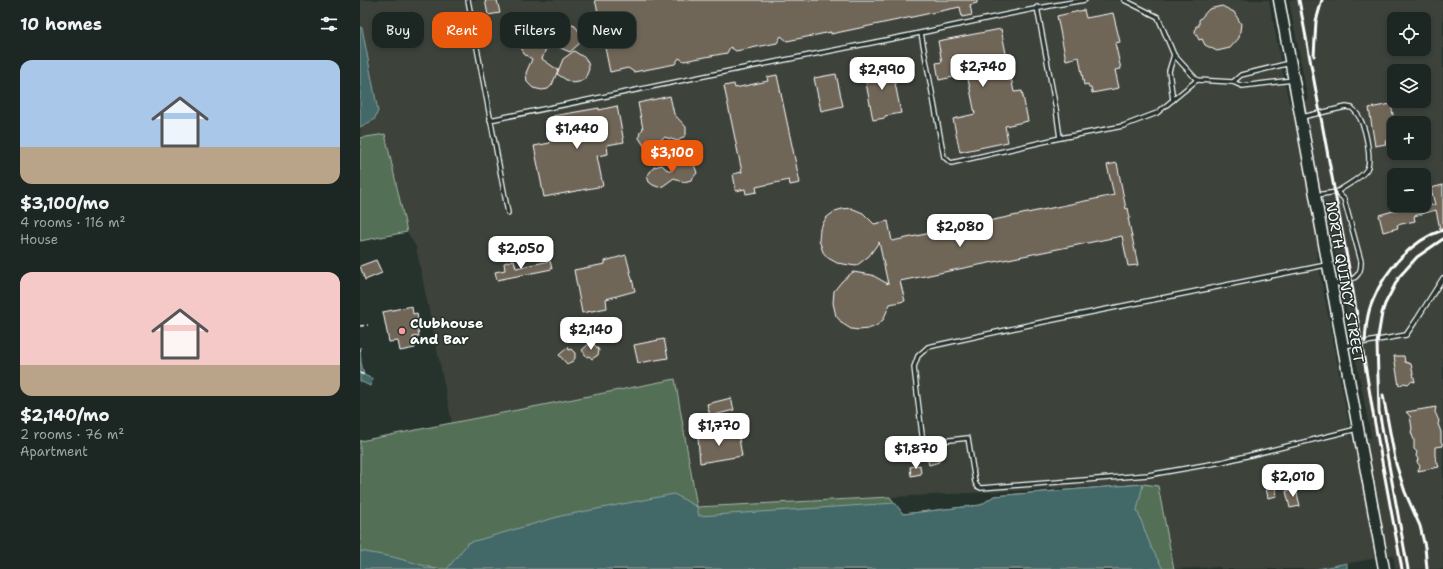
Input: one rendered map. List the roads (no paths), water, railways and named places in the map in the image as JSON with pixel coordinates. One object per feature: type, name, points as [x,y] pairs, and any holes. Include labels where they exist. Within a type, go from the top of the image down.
[{"type":"street","name":"NORTH QUINCY STREET","points":[[1279,0],[1384,569]]},
{"type":"lane","points":[[468,0],[508,213]]},
{"type":"lane","points":[[490,120],[921,33],[1037,7],[1085,0]]},
{"type":"lane","points":[[1124,0],[1158,17],[1174,55],[1198,80]]},
{"type":"lane","points":[[1037,7],[1060,138]]},
{"type":"lane","points":[[921,33],[944,157],[951,163],[1060,138],[1123,126],[1157,113],[1198,80],[1233,82],[1242,86],[1294,80]]},
{"type":"lane","points":[[1173,100],[1169,71],[1174,55]]},
{"type":"lane","points":[[1233,82],[1241,75],[1291,63]]},
{"type":"lane","points":[[1301,117],[1346,106],[1352,108],[1362,123],[1368,151],[1368,168],[1360,177],[1337,192],[1315,196]]},
{"type":"lane","points":[[1331,286],[1357,277],[1362,270],[1361,261],[1344,199],[1337,192]]},
{"type":"lane","points":[[1328,265],[928,347],[918,356],[914,367],[923,442],[968,438],[975,482],[977,486],[981,488],[1148,475],[1222,462],[1358,429]]},
{"type":"lane","points":[[1342,346],[1406,335],[1443,278]]},
{"type":"water","points":[[360,27],[362,28],[378,111],[374,120],[360,127]]},
{"type":"water","points":[[360,347],[364,375],[373,379],[370,386],[360,381]]},
{"type":"water","points":[[1143,484],[1137,510],[1151,547],[1163,569],[447,569],[468,543],[561,516],[674,494],[697,507],[699,516],[895,503],[903,514],[981,505],[994,496]]},
{"type":"water","points":[[360,551],[393,557],[436,569],[360,569]]},
{"type":"water","points":[[1347,563],[1347,569],[1318,569]]},
{"type":"railway","points":[[1299,0],[1351,279],[1373,413],[1402,569]]},
{"type":"railway","points":[[1314,56],[1316,21],[1322,0]]},
{"type":"railway","points":[[1365,342],[1369,310],[1378,289],[1392,267],[1410,249],[1421,241],[1443,230]]},
{"type":"railway","points":[[1408,569],[1379,411],[1377,343],[1382,313],[1399,277],[1417,257],[1443,239]]},
{"type":"railway","points":[[1383,395],[1396,464],[1405,492],[1420,526],[1425,547],[1427,569]]},
{"type":"place","name":"Clubhouse and Bar","points":[[402,331]]}]
